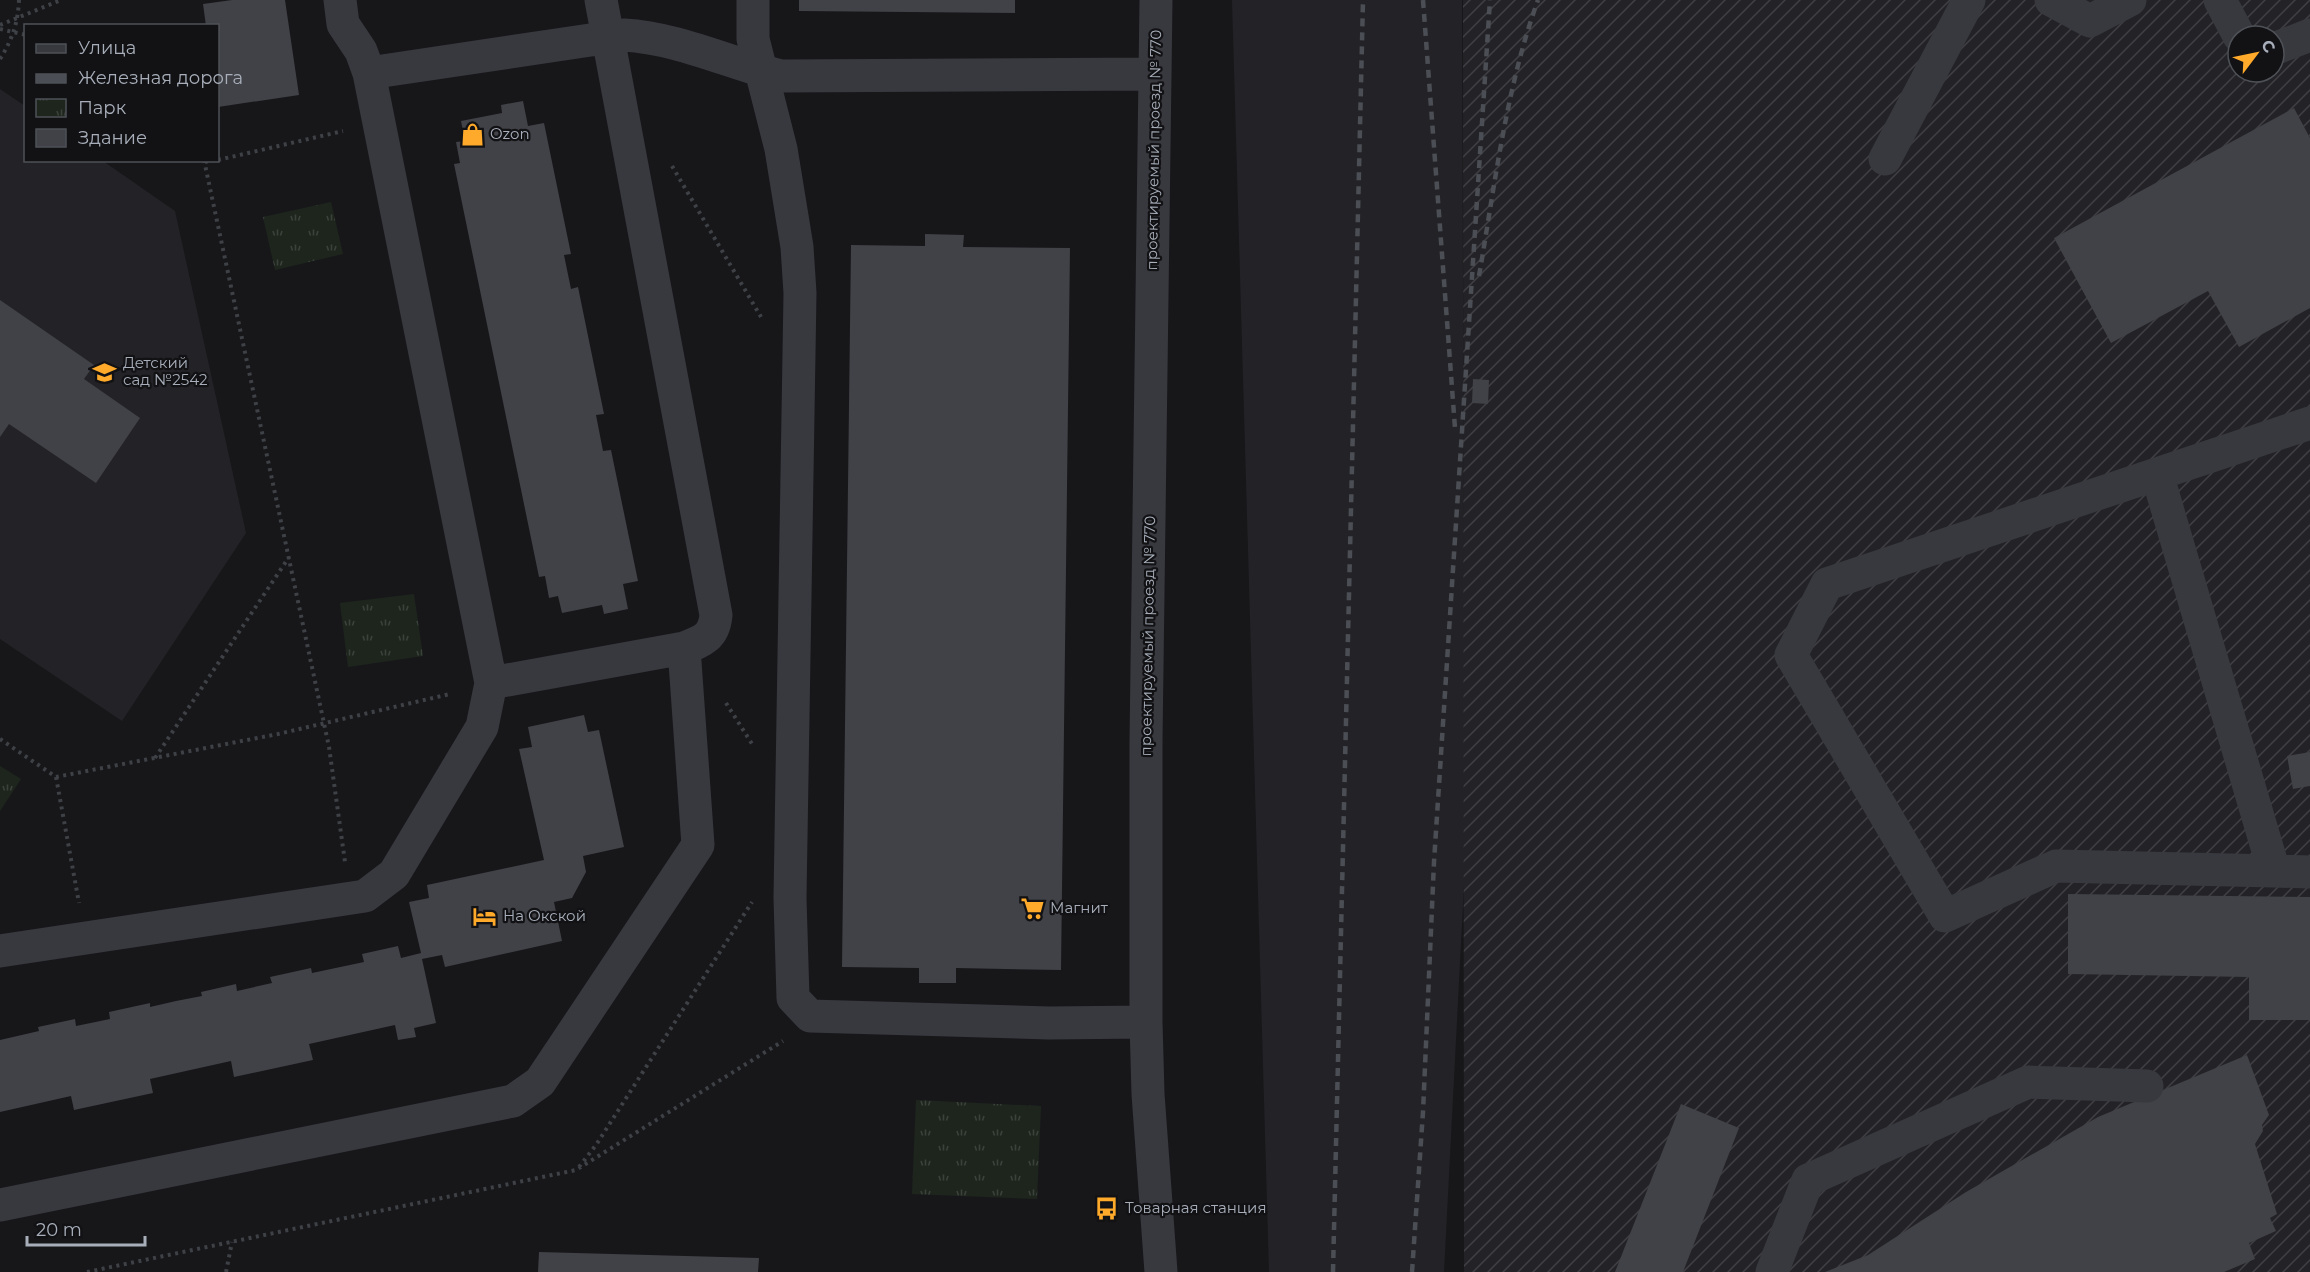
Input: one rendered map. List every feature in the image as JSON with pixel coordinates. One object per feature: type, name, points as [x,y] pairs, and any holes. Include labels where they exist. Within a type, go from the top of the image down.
[{"type":"street","points":[[0,951],[365,896],[394,874],[482,727],[491,683],[369,73],[361,51],[343,24],[340,0]]},
{"type":"street","points":[[491,683],[684,648],[702,642],[715,628],[716,615],[601,0]]},
{"type":"street","points":[[753,0],[753,39],[781,149],[797,247],[800,293],[790,898],[793,998],[810,1016],[1037,1023],[1146,1022]]},
{"type":"street","name":"проектируемый проезд № 770","points":[[1156,0],[1146,741],[1146,1022],[1148,1095],[1161,1272]]},
{"type":"street","points":[[1885,159],[1969,0]]},
{"type":"street","points":[[2051,0],[2090,21],[2130,0]]},
{"type":"street","points":[[2220,0],[2233,24]]},
{"type":"street","points":[[369,73],[624,35],[651,36],[781,76],[1155,74]]},
{"type":"street","points":[[2286,44],[2310,35]]},
{"type":"street","points":[[2310,423],[1827,584],[1791,655],[1946,916],[2056,866],[2310,872]]},
{"type":"street","points":[[2157,474],[2274,871]]},
{"type":"street","points":[[0,1204],[513,1101],[540,1082],[698,845],[684,648]]},
{"type":"street","points":[[1772,1272],[1808,1180],[2028,1082],[2147,1086]]},
{"type":"path","points":[[0,59],[14,33],[19,0]]},
{"type":"path","points":[[0,27],[62,0]]},
{"type":"path","points":[[0,27],[24,35]]},
{"type":"path","points":[[219,159],[379,123]]},
{"type":"path","points":[[205,162],[324,723],[350,898]]},
{"type":"path","points":[[670,163],[762,318]]},
{"type":"path","points":[[155,758],[289,556]]},
{"type":"path","points":[[0,739],[56,777],[324,723],[491,683]]},
{"type":"path","points":[[724,700],[755,748]]},
{"type":"path","points":[[56,777],[86,938]]},
{"type":"path","points":[[576,1170],[596,1145],[756,896]]},
{"type":"path","points":[[87,1272],[576,1170],[782,1042],[810,1016]]},
{"type":"path","points":[[226,1272],[232,1242]]},
{"type":"shaded area","points":[[1232,0],[1462,0],[1465,866],[1444,1272],[1269,1272]]},
{"type":"shaded area","points":[[1463,0],[2310,0],[2310,1272],[1464,1272]]},
{"type":"shaded area","name":"Детский сад №2542","points":[[0,89],[24,105],[24,162],[104,162],[175,211],[246,533],[122,721],[0,639]]},
{"type":"green space","points":[[331,202],[343,254],[275,270],[263,217]]},
{"type":"green space","points":[[414,594],[423,656],[348,667],[340,603]]},
{"type":"green space","points":[[0,766],[21,779],[0,811]]},
{"type":"green space","points":[[916,1100],[1041,1106],[1037,1199],[912,1194]]},
{"type":"building","points":[[232,0],[285,0],[299,95],[219,107],[219,24],[206,24],[203,4]]},
{"type":"building","points":[[799,0],[1015,0],[1015,13],[799,11]]},
{"type":"building","points":[[523,101],[528,126],[544,123],[571,254],[564,255],[571,289],[578,287],[604,414],[596,415],[603,451],[611,450],[638,581],[623,584],[628,609],[604,614],[602,605],[562,613],[558,596],[549,598],[545,576],[539,577],[454,164],[460,163],[456,142],[465,141],[461,121],[502,113],[501,105]]},
{"type":"building","points":[[2294,108],[2310,138],[2310,308],[2239,347],[2208,291],[2111,343],[2054,238]]},
{"type":"building","points":[[925,234],[964,235],[963,247],[1070,248],[1061,970],[956,968],[956,983],[919,983],[919,968],[842,967],[851,245],[925,246]]},
{"type":"building","points":[[0,300],[94,365],[84,379],[140,418],[96,483],[9,424],[0,437]]},
{"type":"building","points":[[1473,379],[1489,380],[1488,404],[1472,403]]},
{"type":"building","points":[[584,715],[588,732],[599,730],[624,847],[583,856],[586,872],[572,898],[554,902],[562,941],[445,967],[442,955],[422,959],[436,1023],[414,1028],[416,1037],[398,1040],[395,1025],[309,1044],[313,1060],[234,1077],[231,1061],[150,1079],[153,1093],[74,1110],[71,1096],[0,1112],[0,1040],[39,1031],[38,1027],[75,1019],[76,1026],[110,1019],[109,1012],[150,1003],[150,1007],[202,996],[201,992],[236,984],[237,991],[272,983],[270,977],[311,968],[312,973],[364,962],[362,954],[398,946],[401,958],[421,953],[409,902],[429,898],[427,885],[544,860],[519,749],[532,747],[528,727]]},
{"type":"building","points":[[2310,752],[2310,786],[2293,789],[2287,756]]},
{"type":"building","points":[[2068,894],[2310,897],[2310,1020],[2249,1020],[2249,977],[2068,974]]},
{"type":"building","points":[[2247,1055],[2269,1115],[2262,1125],[2263,1131],[2255,1144],[2277,1214],[2270,1218],[2276,1231],[2249,1243],[2255,1259],[2224,1272],[1825,1272],[1868,1255],[1966,1192],[2098,1117]]},
{"type":"building","points":[[1681,1104],[1739,1128],[1683,1272],[1615,1272]]},
{"type":"building","points":[[539,1252],[759,1258],[758,1272],[538,1272]]},
{"type":"railway","points":[[1333,1272],[1363,0]]},
{"type":"railway","points":[[1423,0],[1455,428]]},
{"type":"railway","points":[[1412,1272],[1423,1112],[1434,862],[1490,0]]},
{"type":"railway","points":[[1479,276],[1509,102],[1538,0]]},
{"type":"place","name":"Ozon","points":[[472,134]]},
{"type":"place","name":"Детский сад №2542","points":[[105,372]]},
{"type":"place","name":"Магнит","points":[[1032,908]]},
{"type":"place","name":"На Окской","points":[[485,916]]},
{"type":"place","name":"Товарная станция","points":[[1107,1208]]}]
